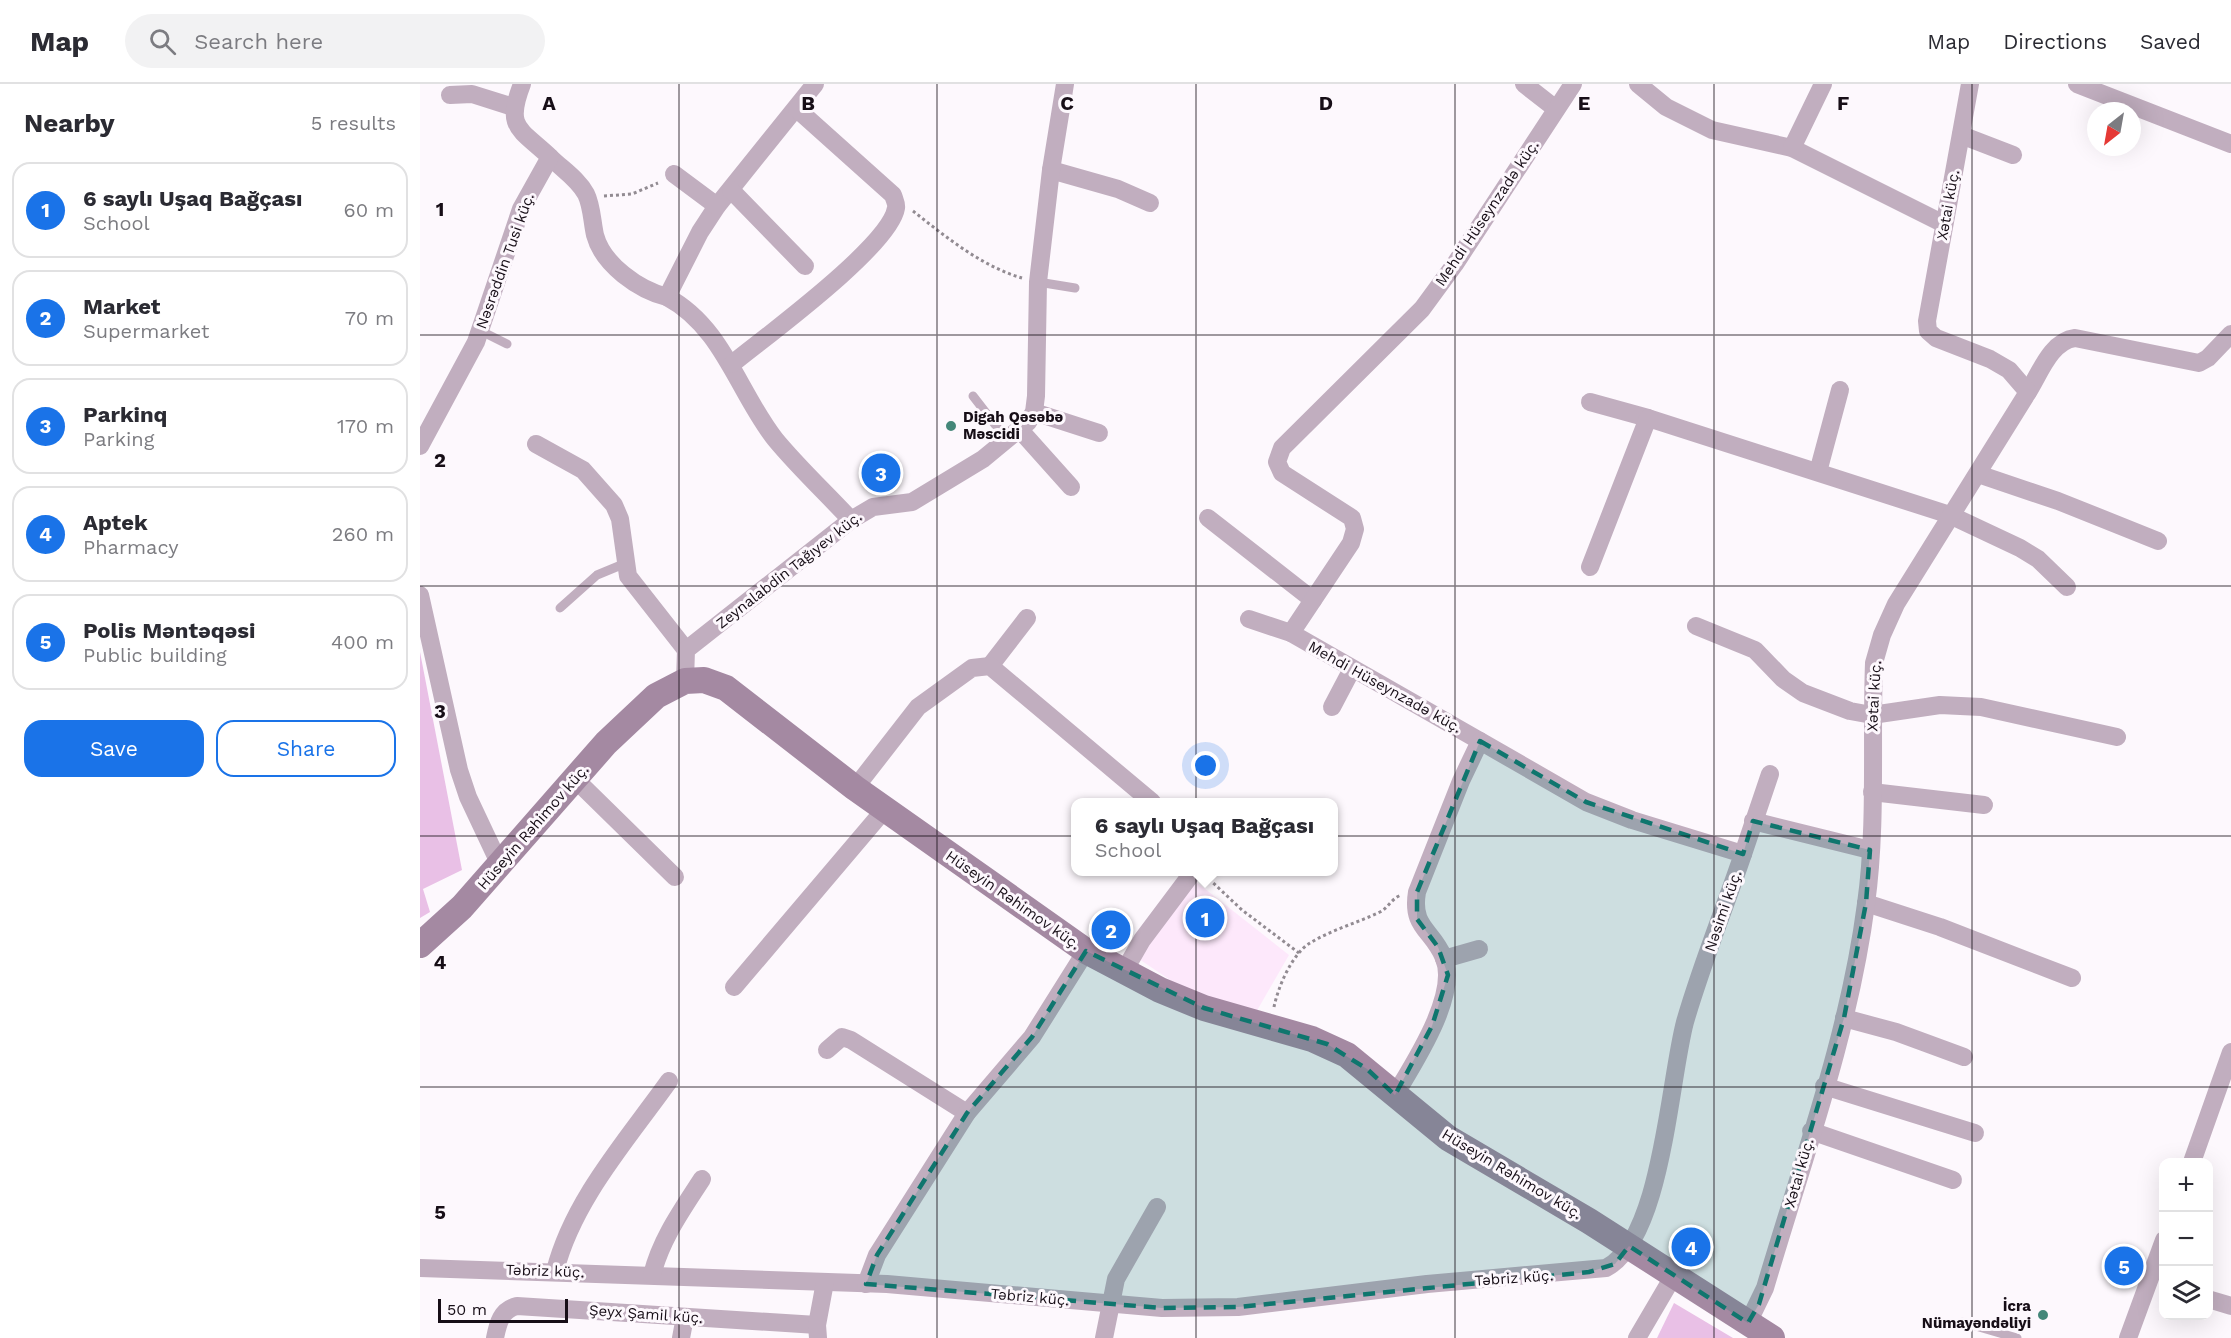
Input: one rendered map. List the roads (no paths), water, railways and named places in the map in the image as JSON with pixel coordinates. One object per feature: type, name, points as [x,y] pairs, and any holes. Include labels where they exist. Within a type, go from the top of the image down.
[{"type":"main road","name":"Hüseyin Rəhimov küç.","points":[[420,945],[444,925],[500,865],[634,714],[656,696],[685,681],[704,680],[726,688],[855,788],[1086,951],[1123,973],[1204,1008],[1312,1039],[1337,1050],[1367,1069],[1448,1138],[1674,1275],[1744,1329],[1772,1338]]},
{"type":"street","points":[[522,84],[513,107],[513,118],[519,129],[581,186],[588,198],[596,238],[606,256],[643,288],[680,304],[700,321],[732,364],[776,439],[851,520]]},
{"type":"street","points":[[667,297],[700,232],[717,206],[797,109],[814,84]]},
{"type":"street","points":[[1065,84],[1051,170],[1038,282],[1034,412],[1099,433]]},
{"type":"street","points":[[1524,84],[1556,109]]},
{"type":"street","name":"Mehdi Hüseynzadə küç.","points":[[1480,741],[1291,633],[1351,543],[1355,529],[1352,518],[1282,473],[1277,462],[1282,448],[1422,309],[1455,264],[1573,84]]},
{"type":"street","points":[[1638,84],[1666,107],[1712,130],[1792,148],[1944,224]]},
{"type":"street","points":[[1792,148],[1823,84]]},
{"type":"street","name":"Xətai küç.","points":[[1744,1329],[1765,1288],[1844,1018],[1866,903],[1872,792],[1874,663],[1882,635],[1896,604],[2028,392],[2009,370],[1990,359],[1936,339],[1928,331],[1927,321],[1970,84]]},
{"type":"street","points":[[2077,84],[2231,144]]},
{"type":"street","points":[[450,95],[472,94],[513,107]]},
{"type":"street","points":[[732,364],[862,257],[892,219],[897,206],[893,195],[797,109]]},
{"type":"street","points":[[1961,135],[2013,155]]},
{"type":"street","name":"Nəsrəddin Tusi küç.","points":[[420,446],[465,366],[481,331],[521,209],[550,157]]},
{"type":"street","points":[[1051,170],[1118,189],[1150,203]]},
{"type":"street","points":[[674,174],[717,206]]},
{"type":"street","points":[[731,189],[805,266]]},
{"type":"street","points":[[2028,392],[2058,345],[2065,339],[2075,338],[2199,363],[2208,358],[2231,334]]},
{"type":"street","points":[[1818,472],[1840,390]]},
{"type":"street","points":[[1590,402],[1647,418],[1950,515],[2038,559],[2067,587]]},
{"type":"street","name":"Zeynalabdin Tağıyev küç.","points":[[686,651],[851,520],[873,507],[899,505],[921,498],[1014,435],[1034,412]]},
{"type":"street","points":[[1590,567],[1647,418]]},
{"type":"street","points":[[1014,435],[1071,488]]},
{"type":"street","points":[[536,444],[583,470],[614,505],[620,519],[626,563],[633,586],[686,651],[685,681]]},
{"type":"street","points":[[1978,474],[2058,501],[2158,541]]},
{"type":"street","points":[[1208,518],[1313,600]]},
{"type":"street","points":[[420,595],[459,770],[468,797],[500,865]]},
{"type":"street","points":[[855,788],[918,707],[972,668],[990,666],[1027,618]]},
{"type":"street","points":[[1249,619],[1291,633]]},
{"type":"street","points":[[1696,627],[1755,650],[1783,679],[1803,693],[1850,711],[1872,715],[1940,705],[1981,707],[2117,737]]},
{"type":"street","points":[[990,666],[1147,798]]},
{"type":"street","points":[[1332,707],[1352,669]]},
{"type":"street","points":[[1395,1095],[1432,1026],[1448,975],[1444,959],[1417,919],[1414,908],[1417,892],[1461,781],[1480,741]]},
{"type":"street","name":"Nəsimi küç.","points":[[1480,741],[1586,802],[1632,820],[1743,854],[1686,1021],[1658,1167],[1646,1211],[1629,1246]]},
{"type":"street","points":[[1743,854],[1770,774]]},
{"type":"street","points":[[575,779],[675,877]]},
{"type":"street","points":[[1872,792],[1984,805]]},
{"type":"street","points":[[734,987],[885,809]]},
{"type":"street","points":[[1753,821],[1870,850]]},
{"type":"street","points":[[1123,973],[1142,940],[1190,876]]},
{"type":"street","points":[[1866,903],[1940,927],[2072,978]]},
{"type":"street","points":[[1444,959],[1479,949]]},
{"type":"street","points":[[866,1284],[876,1255],[967,1113],[1032,1037],[1086,951]]},
{"type":"street","points":[[1844,1018],[1896,1032],[1964,1057]]},
{"type":"street","points":[[827,1050],[842,1037],[851,1040],[967,1113]]},
{"type":"street","points":[[2193,1158],[2231,1052]]},
{"type":"street","points":[[555,1271],[561,1245],[575,1215],[669,1081]]},
{"type":"street","points":[[1824,1086],[1975,1133]]},
{"type":"street","points":[[1811,1131],[1953,1180]]},
{"type":"street","points":[[652,1275],[667,1235],[702,1179]]},
{"type":"street","points":[[1104,1338],[1116,1279],[1157,1207]]},
{"type":"street","name":"Təbriz küç.","points":[[420,1268],[825,1282],[1112,1305],[1162,1308],[1238,1307],[1427,1284],[1589,1272],[1615,1264],[1629,1246]]},
{"type":"street","points":[[2128,1338],[2156,1283],[2159,1265]]},
{"type":"street","points":[[1637,1338],[1674,1275]]},
{"type":"street","points":[[818,1331],[825,1282]]},
{"type":"street","points":[[2213,1301],[2231,1306]]},
{"type":"street","name":"Şeyx Şamil küç.","points":[[495,1338],[500,1318],[508,1308],[517,1306],[685,1317],[818,1331]]},
{"type":"street","points":[[681,1338],[685,1317]]},
{"type":"lane","points":[[1038,282],[1075,288]]},
{"type":"lane","points":[[481,331],[507,344]]},
{"type":"lane","points":[[973,396],[1014,435]]},
{"type":"lane","points":[[560,608],[597,575],[626,563]]},
{"type":"lane","points":[[1962,1322],[2018,1338]]},
{"type":"place","name":"Digah Qəsəbə Məscidi","points":[[951,426]]},
{"type":"place","name":"Parkinq","points":[[881,473]]},
{"type":"place","name":"6 saylı Uşaq Bağçası","points":[[1205,918]]},
{"type":"place","name":"Market","points":[[1111,930]]},
{"type":"place","name":"Aptek","points":[[1691,1247]]},
{"type":"place","name":"Polis Məntəqəsi","points":[[2124,1266]]},
{"type":"place","name":"İcra Nümayəndəliyi","points":[[2043,1315]]}]
